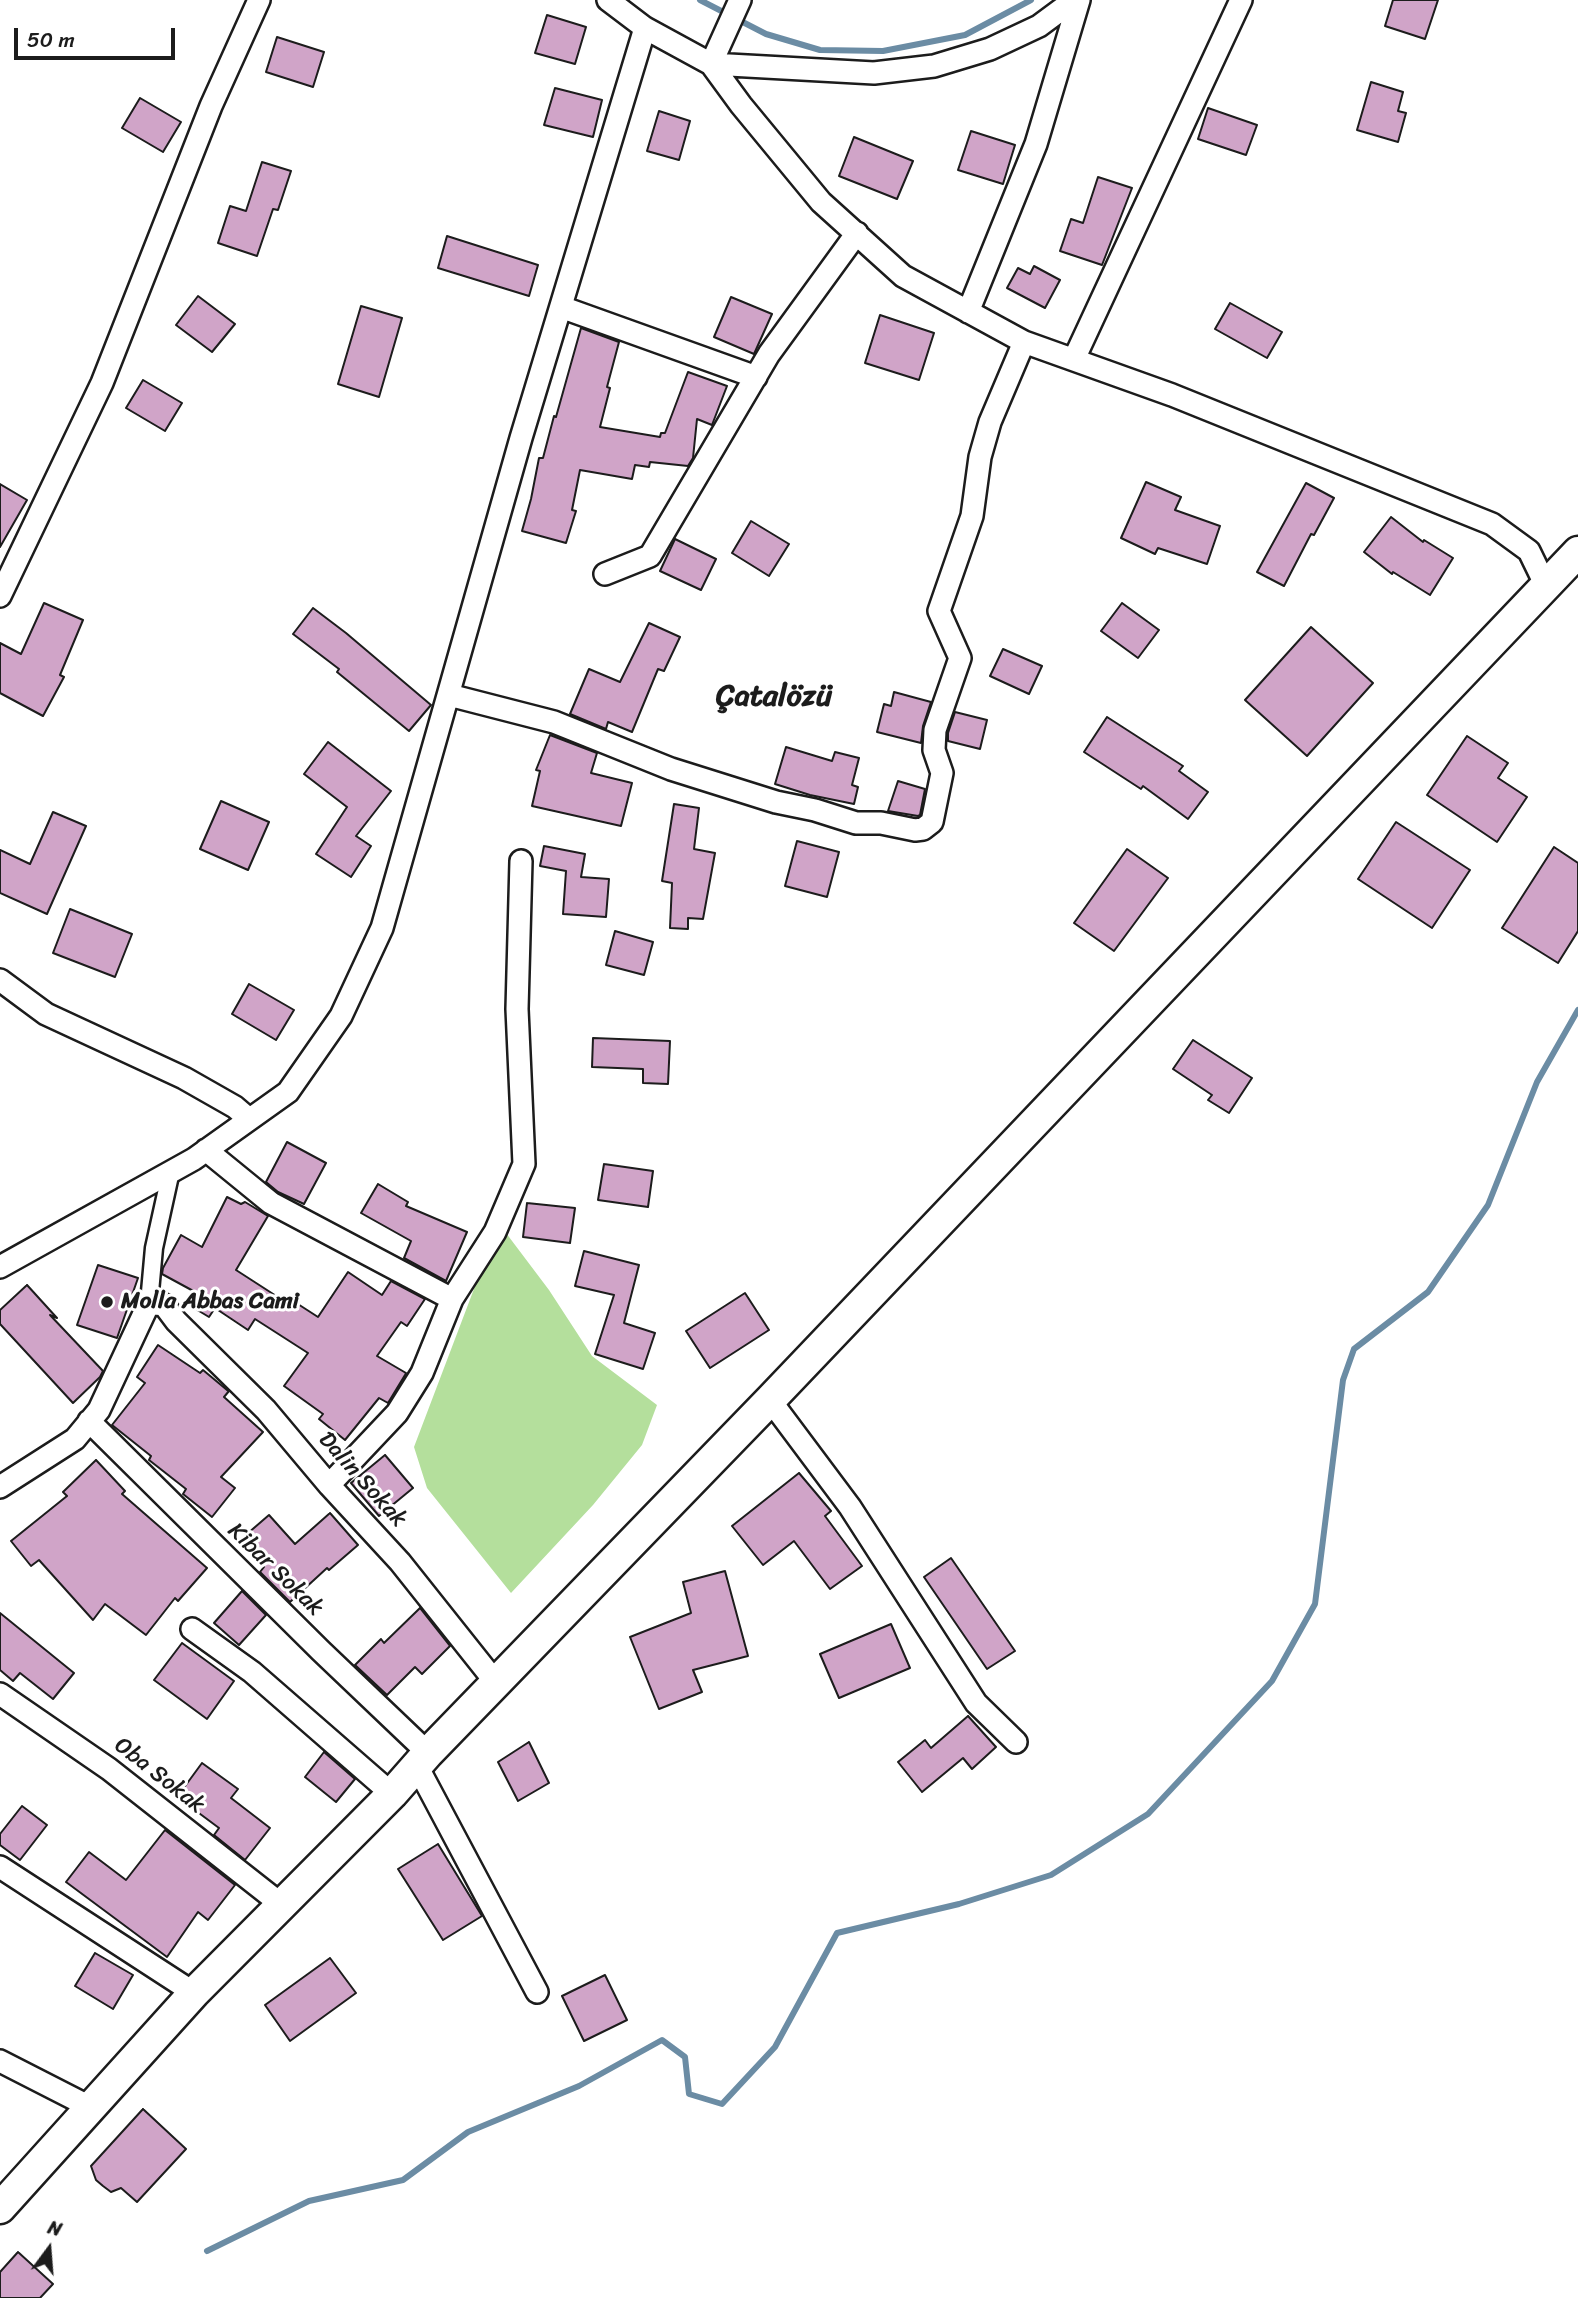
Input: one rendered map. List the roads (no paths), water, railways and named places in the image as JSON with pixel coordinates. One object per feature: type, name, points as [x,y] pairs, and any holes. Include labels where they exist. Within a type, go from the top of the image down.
[{"type":"main road","points":[[0,2208],[194,1993],[392,1794],[422,1759],[770,1400],[849,1314],[1578,552]]},
{"type":"street","points":[[0,596],[102,383],[211,106],[259,0]]},
{"type":"street","points":[[608,0],[645,28],[711,64],[821,202],[903,276],[1024,342],[1172,396],[1492,524],[1529,551],[1546,586]]},
{"type":"street","points":[[711,64],[874,73],[934,66],[990,49],[1039,26],[1077,0]]},
{"type":"street","points":[[968,312],[1036,144],[1077,0]]},
{"type":"street","points":[[1074,359],[1241,0]]},
{"type":"street","points":[[711,64],[735,11]]},
{"type":"street","points":[[0,1267],[206,1150],[288,1092],[341,1016],[382,928],[561,307],[645,28]]},
{"type":"street","points":[[605,574],[650,556],[769,354],[857,233]]},
{"type":"street","points":[[561,307],[756,377]]},
{"type":"street","points":[[449,695],[554,722],[671,769],[776,802],[815,810],[856,823],[881,823],[915,830],[923,829],[932,822],[942,773],[934,750],[935,730],[960,658],[939,611],[972,516],[980,457],[990,422],[1024,342]]},
{"type":"street","points":[[330,1485],[397,1413],[422,1373],[452,1299],[495,1231],[524,1164],[517,1009],[521,861]]},
{"type":"street","points":[[0,980],[46,1014],[184,1078],[235,1107],[250,1119]]},
{"type":"street","points":[[206,1150],[271,1203],[452,1299]]},
{"type":"street","points":[[0,1487],[75,1439],[99,1410],[149,1303],[154,1248],[171,1171]]},
{"type":"street","name":"Dalin Sokak","points":[[149,1303],[163,1305],[266,1410],[400,1562],[497,1684]]},
{"type":"street","points":[[770,1400],[850,1507],[976,1703],[1016,1742]]},
{"type":"street","name":"Kibar Sokak","points":[[89,1422],[321,1651],[422,1759],[537,1992]]},
{"type":"street","points":[[192,1629],[252,1672],[392,1794]]},
{"type":"street","name":"Oba Sokak","points":[[0,1694],[109,1769],[282,1905]]},
{"type":"street","points":[[0,1867],[194,1993]]},
{"type":"street","points":[[0,2060],[92,2108]]},
{"type":"waterway","points":[[700,0],[766,34],[820,50],[883,51],[965,35],[1031,0]]},
{"type":"waterway","points":[[207,2251],[309,2201],[403,2180],[468,2132],[579,2086],[662,2040],[685,2057],[689,2094],[722,2104],[775,2047],[837,1933],[959,1904],[1051,1875],[1148,1814],[1272,1681],[1315,1604],[1343,1380],[1354,1349],[1428,1292],[1488,1205],[1537,1082],[1578,1010]]},
{"type":"place","name":"Molla Abbas Cami","points":[[107,1302]]},
{"type":"district","name":"Çatalözü","points":[[774,697]]}]
